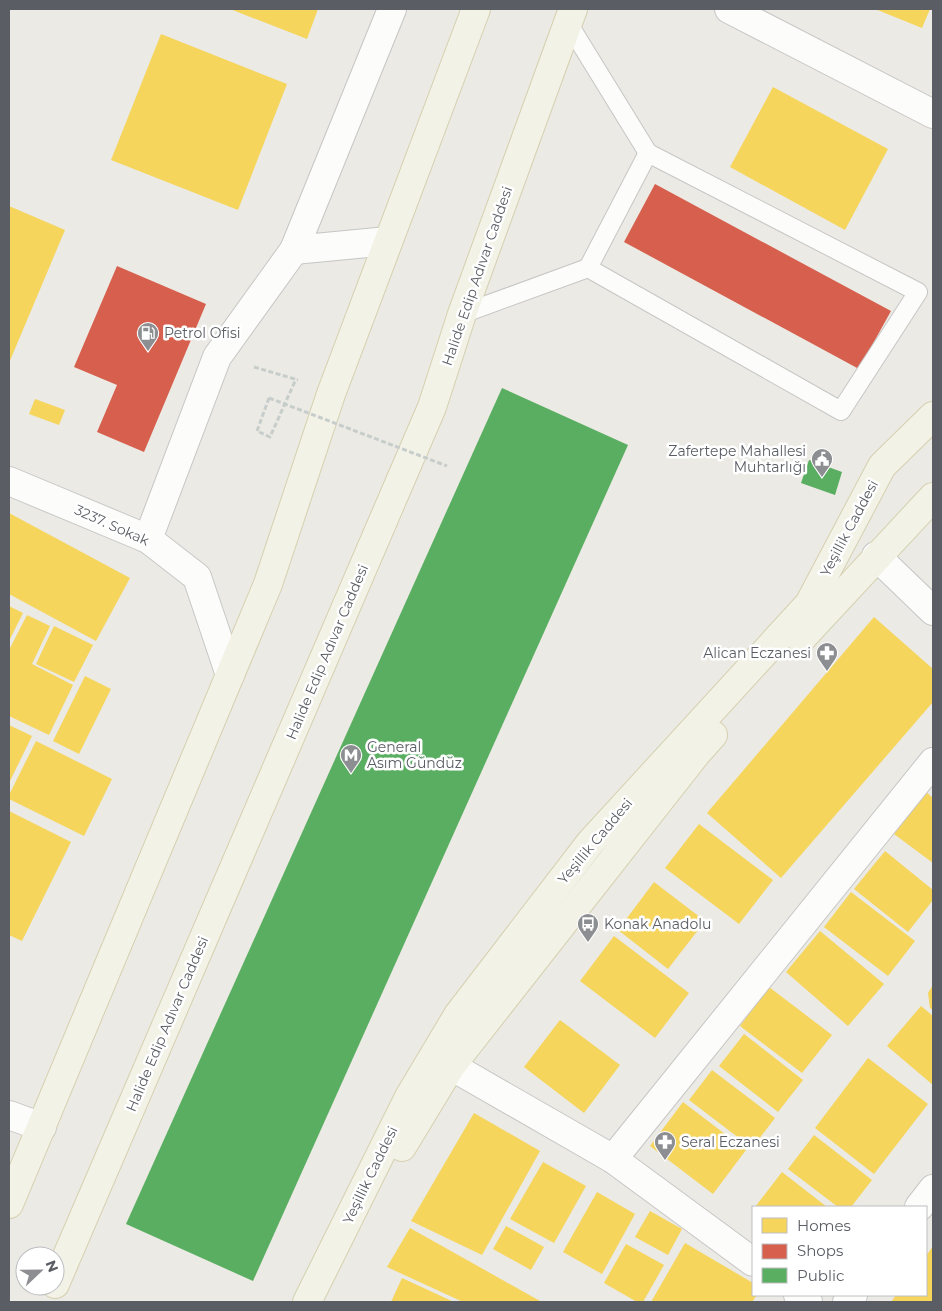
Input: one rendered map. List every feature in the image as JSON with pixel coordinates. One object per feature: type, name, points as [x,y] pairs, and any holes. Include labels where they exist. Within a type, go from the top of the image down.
[{"type":"main road","points":[[9,1204],[268,584],[331,394],[476,9]]},
{"type":"main road","name":"Halide Edip Adıvar Caddesi","points":[[65,1262],[432,407],[462,314],[571,16]]},
{"type":"main road","name":"Yeşillik Caddesi","points":[[307,1302],[409,1097],[458,1015],[590,843],[809,604],[882,466],[933,416]]},
{"type":"main road","name":"Yeşillik Caddesi","points":[[323,1302],[380,1183],[450,1066],[696,754],[876,556],[933,497]]},
{"type":"street","points":[[148,539],[217,357],[294,250],[392,9]]},
{"type":"street","points":[[729,9],[933,114]]},
{"type":"street","points":[[294,250],[388,241]]},
{"type":"street","name":"3237. Sokak","points":[[9,481],[148,539],[197,577],[230,675]]},
{"type":"street","points":[[876,556],[933,611]]},
{"type":"street","points":[[613,1159],[933,762]]},
{"type":"street","points":[[450,1066],[613,1159],[752,1261]]},
{"type":"street","points":[[9,1115],[42,1127]]},
{"type":"street","points":[[921,1206],[933,1189]]},
{"type":"lane","points":[[571,16],[648,152],[918,292],[841,411],[588,268]]},
{"type":"lane","points":[[462,314],[588,268],[648,152]]},
{"type":"path","points":[[217,357],[296,379],[331,394]]},
{"type":"path","points":[[296,379],[270,437],[257,431],[269,398],[447,466]]},
{"type":"building: Homes","points":[[230,9],[318,9],[307,39]]},
{"type":"building: Homes","points":[[875,9],[930,9],[922,28]]},
{"type":"building: Homes","points":[[161,34],[287,84],[238,210],[111,160]]},
{"type":"building: Homes","points":[[773,87],[888,149],[845,230],[730,167]]},
{"type":"building: Homes","points":[[9,206],[65,230],[9,363]]},
{"type":"building: Homes","points":[[35,399],[65,410],[59,425],[29,414]]},
{"type":"building: Homes","points":[[9,513],[130,578],[96,641],[9,594]]},
{"type":"building: Homes","points":[[9,606],[23,613],[9,641]]},
{"type":"building: Homes","points":[[27,615],[50,626],[32,664],[73,685],[49,735],[9,716],[9,650]]},
{"type":"building: Homes","points":[[874,617],[933,669],[933,702],[781,878],[707,813]]},
{"type":"building: Homes","points":[[54,626],[93,645],[74,682],[36,664]]},
{"type":"building: Homes","points":[[85,676],[111,689],[79,754],[53,741]]},
{"type":"building: Homes","points":[[9,725],[32,736],[9,783]]},
{"type":"building: Homes","points":[[36,741],[112,779],[84,836],[9,799],[9,795]]},
{"type":"building: Homes","points":[[925,791],[933,798],[933,863],[894,834]]},
{"type":"building: Homes","points":[[9,811],[71,842],[22,941],[9,935]]},
{"type":"building: Homes","points":[[699,824],[773,880],[739,924],[665,868]]},
{"type":"building: Homes","points":[[885,851],[933,890],[933,900],[908,932],[854,889]]},
{"type":"building: Homes","points":[[654,882],[705,921],[668,969],[618,930]]},
{"type":"building: Homes","points":[[851,892],[915,941],[888,976],[824,927]]},
{"type":"building: Homes","points":[[820,931],[884,984],[848,1026],[786,972]]},
{"type":"building: Homes","points":[[614,936],[689,993],[655,1038],[580,981]]},
{"type":"building: Homes","points":[[933,985],[933,1010],[930,1008],[928,993]]},
{"type":"building: Homes","points":[[769,987],[832,1035],[802,1073],[740,1026]]},
{"type":"building: Homes","points":[[921,1006],[933,1016],[933,1085],[887,1046]]},
{"type":"building: Homes","points":[[560,1020],[620,1065],[584,1113],[524,1067]]},
{"type":"building: Homes","points":[[744,1034],[803,1080],[778,1112],[719,1066]]},
{"type":"building: Homes","points":[[868,1058],[928,1104],[874,1174],[815,1128]]},
{"type":"building: Homes","points":[[712,1070],[775,1118],[752,1148],[689,1100]]},
{"type":"building: Homes","points":[[683,1102],[746,1150],[713,1194],[650,1146]]},
{"type":"building: Homes","points":[[474,1113],[540,1151],[482,1255],[411,1221]]},
{"type":"building: Homes","points":[[814,1135],[872,1180],[852,1206],[837,1206],[788,1169]]},
{"type":"building: Homes","points":[[543,1162],[586,1186],[554,1243],[510,1219]]},
{"type":"building: Homes","points":[[782,1172],[826,1206],[756,1206]]},
{"type":"building: Homes","points":[[597,1192],[635,1214],[602,1274],[563,1252]]},
{"type":"building: Homes","points":[[650,1211],[682,1229],[668,1255],[635,1237]]},
{"type":"building: Homes","points":[[506,1226],[544,1247],[531,1270],[493,1249]]},
{"type":"building: Homes","points":[[410,1228],[540,1301],[463,1302],[387,1267]]},
{"type":"building: Homes","points":[[685,1243],[752,1282],[752,1296],[756,1296],[752,1302],[651,1302]]},
{"type":"building: Homes","points":[[626,1244],[664,1265],[643,1302],[637,1302],[604,1283]]},
{"type":"building: Homes","points":[[933,1246],[933,1302],[891,1302],[895,1296],[927,1296],[927,1255]]},
{"type":"building: Homes","points":[[402,1278],[454,1302],[391,1302]]},
{"type":"building: Shops","points":[[655,184],[891,311],[859,369],[624,242]]},
{"type":"building: Shops","points":[[117,266],[206,304],[144,452],[97,432],[117,385],[74,367]]},
{"type":"building: Public","points":[[502,388],[628,445],[253,1281],[126,1224]]},
{"type":"building: Public","name":"Zafertepe Mahallesi Muhtarlığı","points":[[809,460],[842,472],[835,495],[801,483]]},
{"type":"place","name":"Petrol Ofisi","points":[[148,352]]},
{"type":"place","name":"Zafertepe Mahallesi Muhtarlığı","points":[[822,478]]},
{"type":"place","name":"Alican Eczanesi","points":[[827,672]]},
{"type":"place","name":"General Asım Gündüz","points":[[351,774]]},
{"type":"place","name":"Konak Anadolu","points":[[588,943]]},
{"type":"place","name":"Seral Eczanesi","points":[[665,1161]]}]
